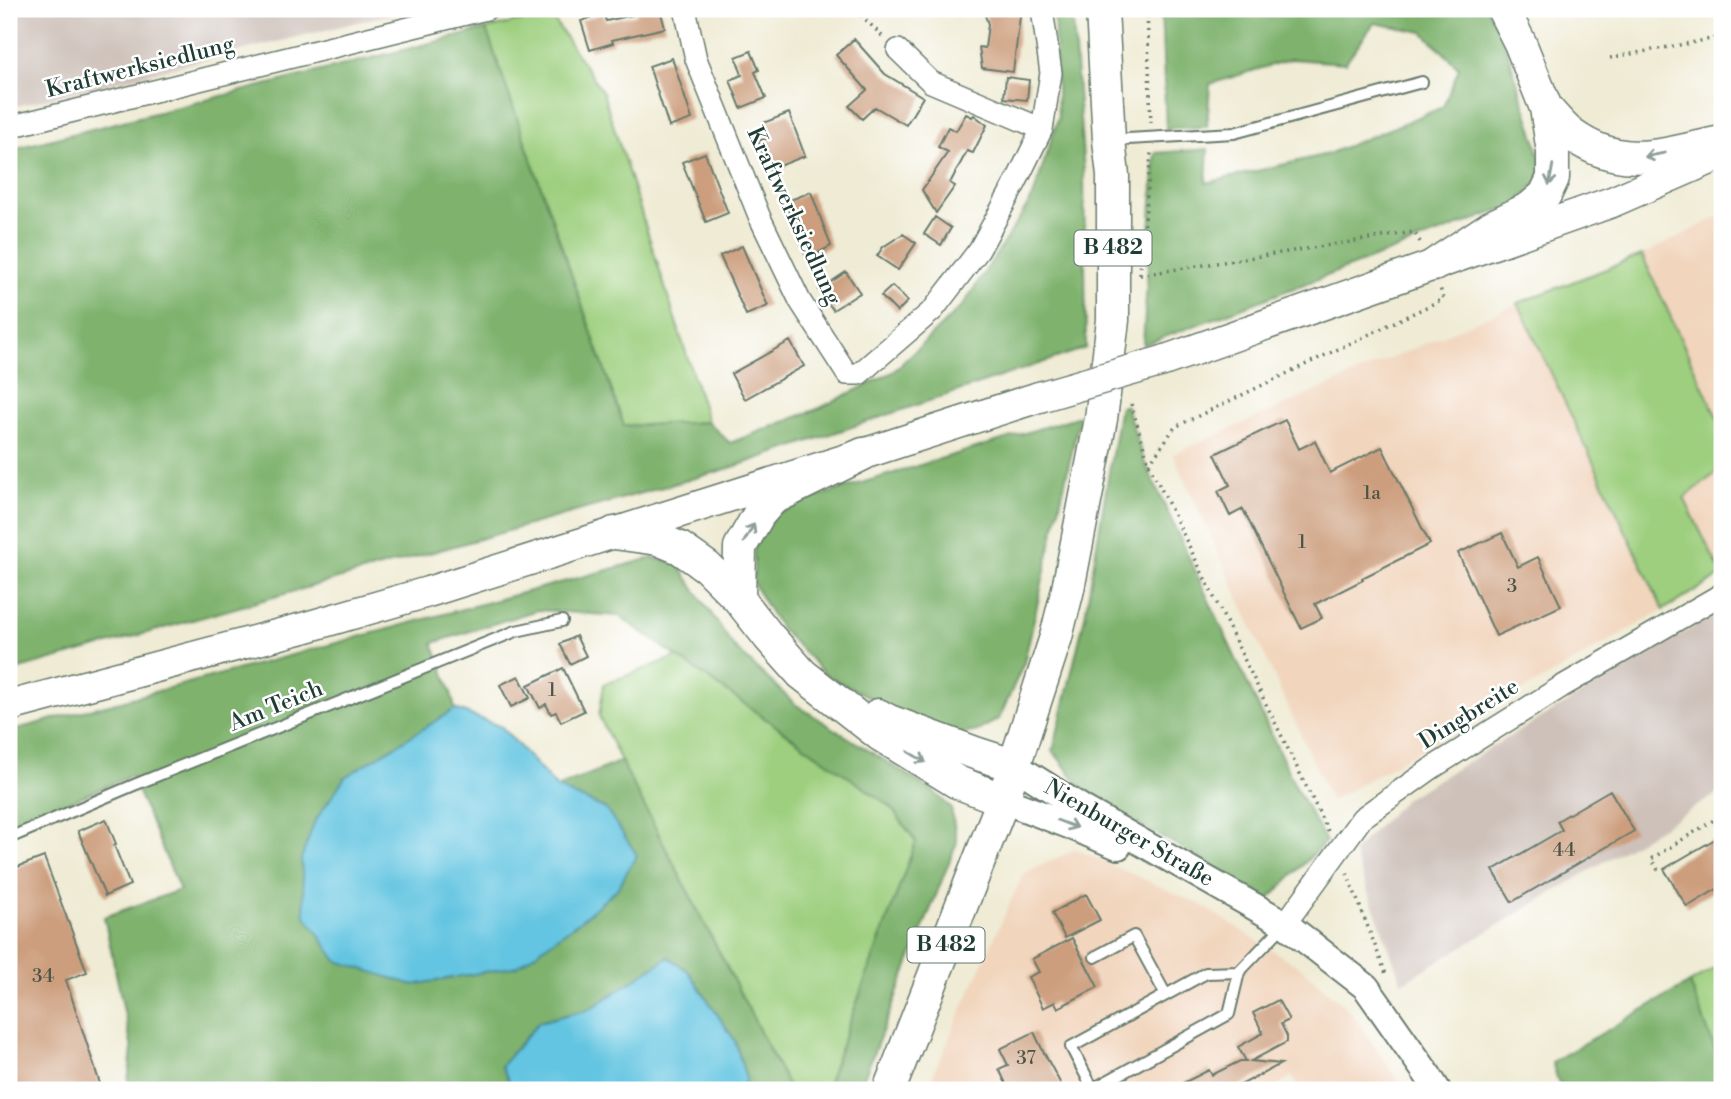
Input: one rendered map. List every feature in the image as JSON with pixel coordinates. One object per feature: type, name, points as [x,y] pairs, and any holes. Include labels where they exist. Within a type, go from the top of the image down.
[{"type":"main road","name":"B 482","points":[[890,1090],[1003,800],[1056,637],[1068,589],[1101,419],[1113,320],[1113,176],[1102,9]]},
{"type":"main road","points":[[1434,265],[1491,227],[1530,208],[1545,195],[1553,178],[1553,152],[1546,108],[1503,9]]},
{"type":"main road","points":[[1546,108],[1570,133],[1593,148],[1613,155],[1639,158],[1722,142]]},
{"type":"main road","points":[[9,706],[428,592],[1039,397],[1163,361],[1612,202],[1722,154]]},
{"type":"main road","points":[[739,599],[740,547],[759,514],[772,499],[863,454]]},
{"type":"main road","points":[[614,533],[658,538],[680,548],[707,567],[739,599],[769,638],[802,674],[878,734],[957,782],[1003,800]]},
{"type":"main road","points":[[802,674],[889,721],[1015,766]]},
{"type":"street","name":"Kraftwerksiedlung","points":[[10,127],[486,9]]},
{"type":"street","name":"Kraftwerksiedlung","points":[[685,9],[696,59],[760,218],[800,301],[847,374],[859,374],[933,310],[979,250],[1016,182],[1042,130],[1051,74],[1042,9]]},
{"type":"street","points":[[898,50],[931,82],[1042,130]]},
{"type":"street","name":"Dingbreite","points":[[1285,924],[1362,818],[1432,768],[1562,687],[1722,594]]},
{"type":"street","name":"Nienburger Straße","points":[[1015,766],[1083,809],[1285,924],[1366,987],[1437,1090]]},
{"type":"street","name":"Nienburger Straße","points":[[1003,800],[1069,825],[1244,900]]},
{"type":"lane","points":[[1109,140],[1234,133],[1422,82]]},
{"type":"lane","name":"Am Teich","points":[[9,838],[516,631],[562,621]]},
{"type":"lane","points":[[1239,972],[1206,973],[1071,1047],[1093,1088],[1229,1014],[1239,972],[1285,924]]},
{"type":"lane","points":[[1095,957],[1134,936],[1166,995]]},
{"type":"path","points":[[858,9],[898,50]]},
{"type":"path","points":[[1610,58],[1722,37]]},
{"type":"path","points":[[1140,275],[1414,232],[1434,265]]},
{"type":"path","points":[[1390,983],[1338,850],[1149,464],[1175,427],[1443,299]]},
{"type":"path","points":[[1658,870],[1651,859],[1722,816]]},
{"type":"shaded area","points":[[9,9],[411,9],[9,108]]},
{"type":"shaded area","points":[[1722,215],[1722,428],[1642,255]]},
{"type":"shaded area","points":[[1518,303],[1663,610],[1331,801],[1173,454]]},
{"type":"shaded area","points":[[1722,468],[1722,574],[1684,498]]},
{"type":"shaded area","points":[[1722,610],[1722,791],[1402,983],[1353,852],[1405,799]]},
{"type":"shaded area","points":[[1076,849],[1203,906],[1302,969],[1350,1011],[1405,1090],[1298,1090],[1292,1076],[1272,1090],[926,1090],[1023,874]]},
{"type":"green space","points":[[1054,9],[1070,9],[1073,22],[1084,173],[1086,348],[730,468],[9,672],[9,150],[486,29],[624,426],[708,422],[730,443],[820,408],[893,372],[964,304],[1033,197],[1058,118]]},
{"type":"green space","points":[[1161,9],[1487,9],[1504,42],[1532,128],[1541,162],[1539,179],[1519,203],[1143,345],[1155,153],[1208,149],[1206,183],[1328,154],[1443,107],[1459,68],[1423,32],[1374,23],[1345,63],[1291,59],[1210,84],[1207,127],[1166,128]]},
{"type":"green space","points":[[550,14],[603,93],[708,422],[624,426],[486,29]]},
{"type":"green space","points":[[1642,255],[1722,428],[1722,468],[1684,498],[1722,575],[1663,610],[1518,303]]},
{"type":"green space","points":[[1120,406],[1126,406],[1144,461],[1297,790],[1326,841],[1269,899],[1088,796],[1053,751],[1085,616]]},
{"type":"green space","points":[[1080,416],[1024,663],[999,719],[977,731],[956,735],[930,727],[827,676],[780,628],[754,585],[754,547],[775,514],[819,496]]},
{"type":"green space","points":[[652,558],[677,563],[734,647],[795,704],[933,791],[951,808],[957,842],[859,1090],[825,1090],[916,841],[890,806],[619,616],[537,610],[433,643],[455,709],[345,777],[606,809],[557,788],[621,761],[790,1090],[738,1090],[746,1079],[735,1041],[689,972],[669,957],[590,1009],[539,1022],[501,1066],[514,1090],[127,1090],[132,1049],[104,917],[180,890],[131,776],[9,827],[9,731]]},
{"type":"green space","points":[[679,656],[890,806],[916,842],[825,1090],[790,1090],[599,716],[604,684]]},
{"type":"green space","points":[[1722,964],[1722,1069],[1690,983]]},
{"type":"green space","points":[[1690,983],[1722,1069],[1722,1090],[1561,1090],[1552,1062]]},
{"type":"water","points":[[455,709],[502,727],[557,788],[606,809],[637,855],[617,889],[585,917],[518,966],[413,985],[337,961],[305,915],[301,859],[315,821],[345,777]]},
{"type":"water","points":[[669,957],[689,972],[735,1041],[746,1080],[738,1090],[514,1090],[501,1066],[539,1022],[590,1009]]},
{"type":"building","points":[[635,9],[660,9],[665,28],[612,40],[613,43],[590,50],[581,21],[603,13],[606,21],[637,14]]},
{"type":"building","points":[[983,9],[1021,9],[1013,72],[982,68],[979,47],[985,48],[988,24]]},
{"type":"building","points":[[854,39],[885,74],[923,97],[906,125],[875,107],[862,119],[849,106],[867,90],[836,55]]},
{"type":"building","points":[[751,51],[759,70],[755,72],[766,98],[741,108],[730,80],[742,75],[736,57]]},
{"type":"building","points":[[672,58],[692,119],[669,127],[649,66]]},
{"type":"building","points":[[1006,77],[1029,80],[1027,100],[1004,98]]},
{"type":"building","points":[[789,113],[805,156],[769,170],[758,141],[768,138],[763,123]]},
{"type":"building","points":[[966,114],[972,117],[974,115],[987,125],[973,153],[967,151],[950,183],[955,186],[936,213],[922,190],[948,152],[938,147],[948,127],[956,131]]},
{"type":"building","points":[[705,153],[728,213],[706,222],[682,162]]},
{"type":"building","points":[[811,192],[831,246],[807,259],[785,202]]},
{"type":"building","points":[[935,217],[951,228],[941,245],[924,234]]},
{"type":"building","points":[[903,234],[916,243],[898,270],[877,256],[883,247]]},
{"type":"building","points":[[742,246],[768,306],[746,315],[720,256]]},
{"type":"building","points":[[846,272],[860,293],[833,310],[819,290]]},
{"type":"building","points":[[892,286],[908,301],[897,312],[881,296]]},
{"type":"building","points":[[790,341],[804,366],[745,399],[731,374]]},
{"type":"building","points":[[1285,420],[1299,449],[1315,441],[1330,473],[1382,447],[1430,544],[1315,604],[1322,618],[1301,628],[1243,509],[1230,516],[1218,491],[1230,485],[1215,454]]},
{"type":"building","points":[[1502,533],[1518,567],[1538,557],[1561,606],[1496,636],[1458,553]]},
{"type":"building","points":[[576,636],[586,656],[570,664],[560,644]]},
{"type":"building","points":[[563,668],[584,711],[561,722],[556,712],[551,714],[546,704],[540,708],[528,685]]},
{"type":"building","points":[[519,676],[530,698],[511,707],[500,685]]},
{"type":"building","points":[[1610,790],[1634,831],[1512,902],[1493,870],[1562,830],[1557,821]]},
{"type":"building","points":[[106,819],[130,885],[105,896],[78,831]]},
{"type":"building","points":[[1722,835],[1722,886],[1687,907],[1664,869]]},
{"type":"building","points":[[44,857],[87,972],[66,980],[102,1090],[18,1090],[9,1060],[9,870]]},
{"type":"building","points":[[1086,894],[1100,920],[1065,938],[1052,913]]},
{"type":"building","points":[[1072,938],[1098,987],[1058,1008],[1055,1002],[1043,1008],[1028,977],[1039,972],[1032,959]]},
{"type":"building","points":[[1278,1000],[1289,1020],[1281,1024],[1287,1042],[1251,1061],[1281,1064],[1231,1090],[1169,1090],[1209,1070],[1212,1075],[1240,1061],[1246,1061],[1238,1047],[1263,1033],[1253,1013]]},
{"type":"building","points":[[1034,1032],[1064,1090],[1009,1090],[999,1069],[1008,1065],[1000,1049]]}]
